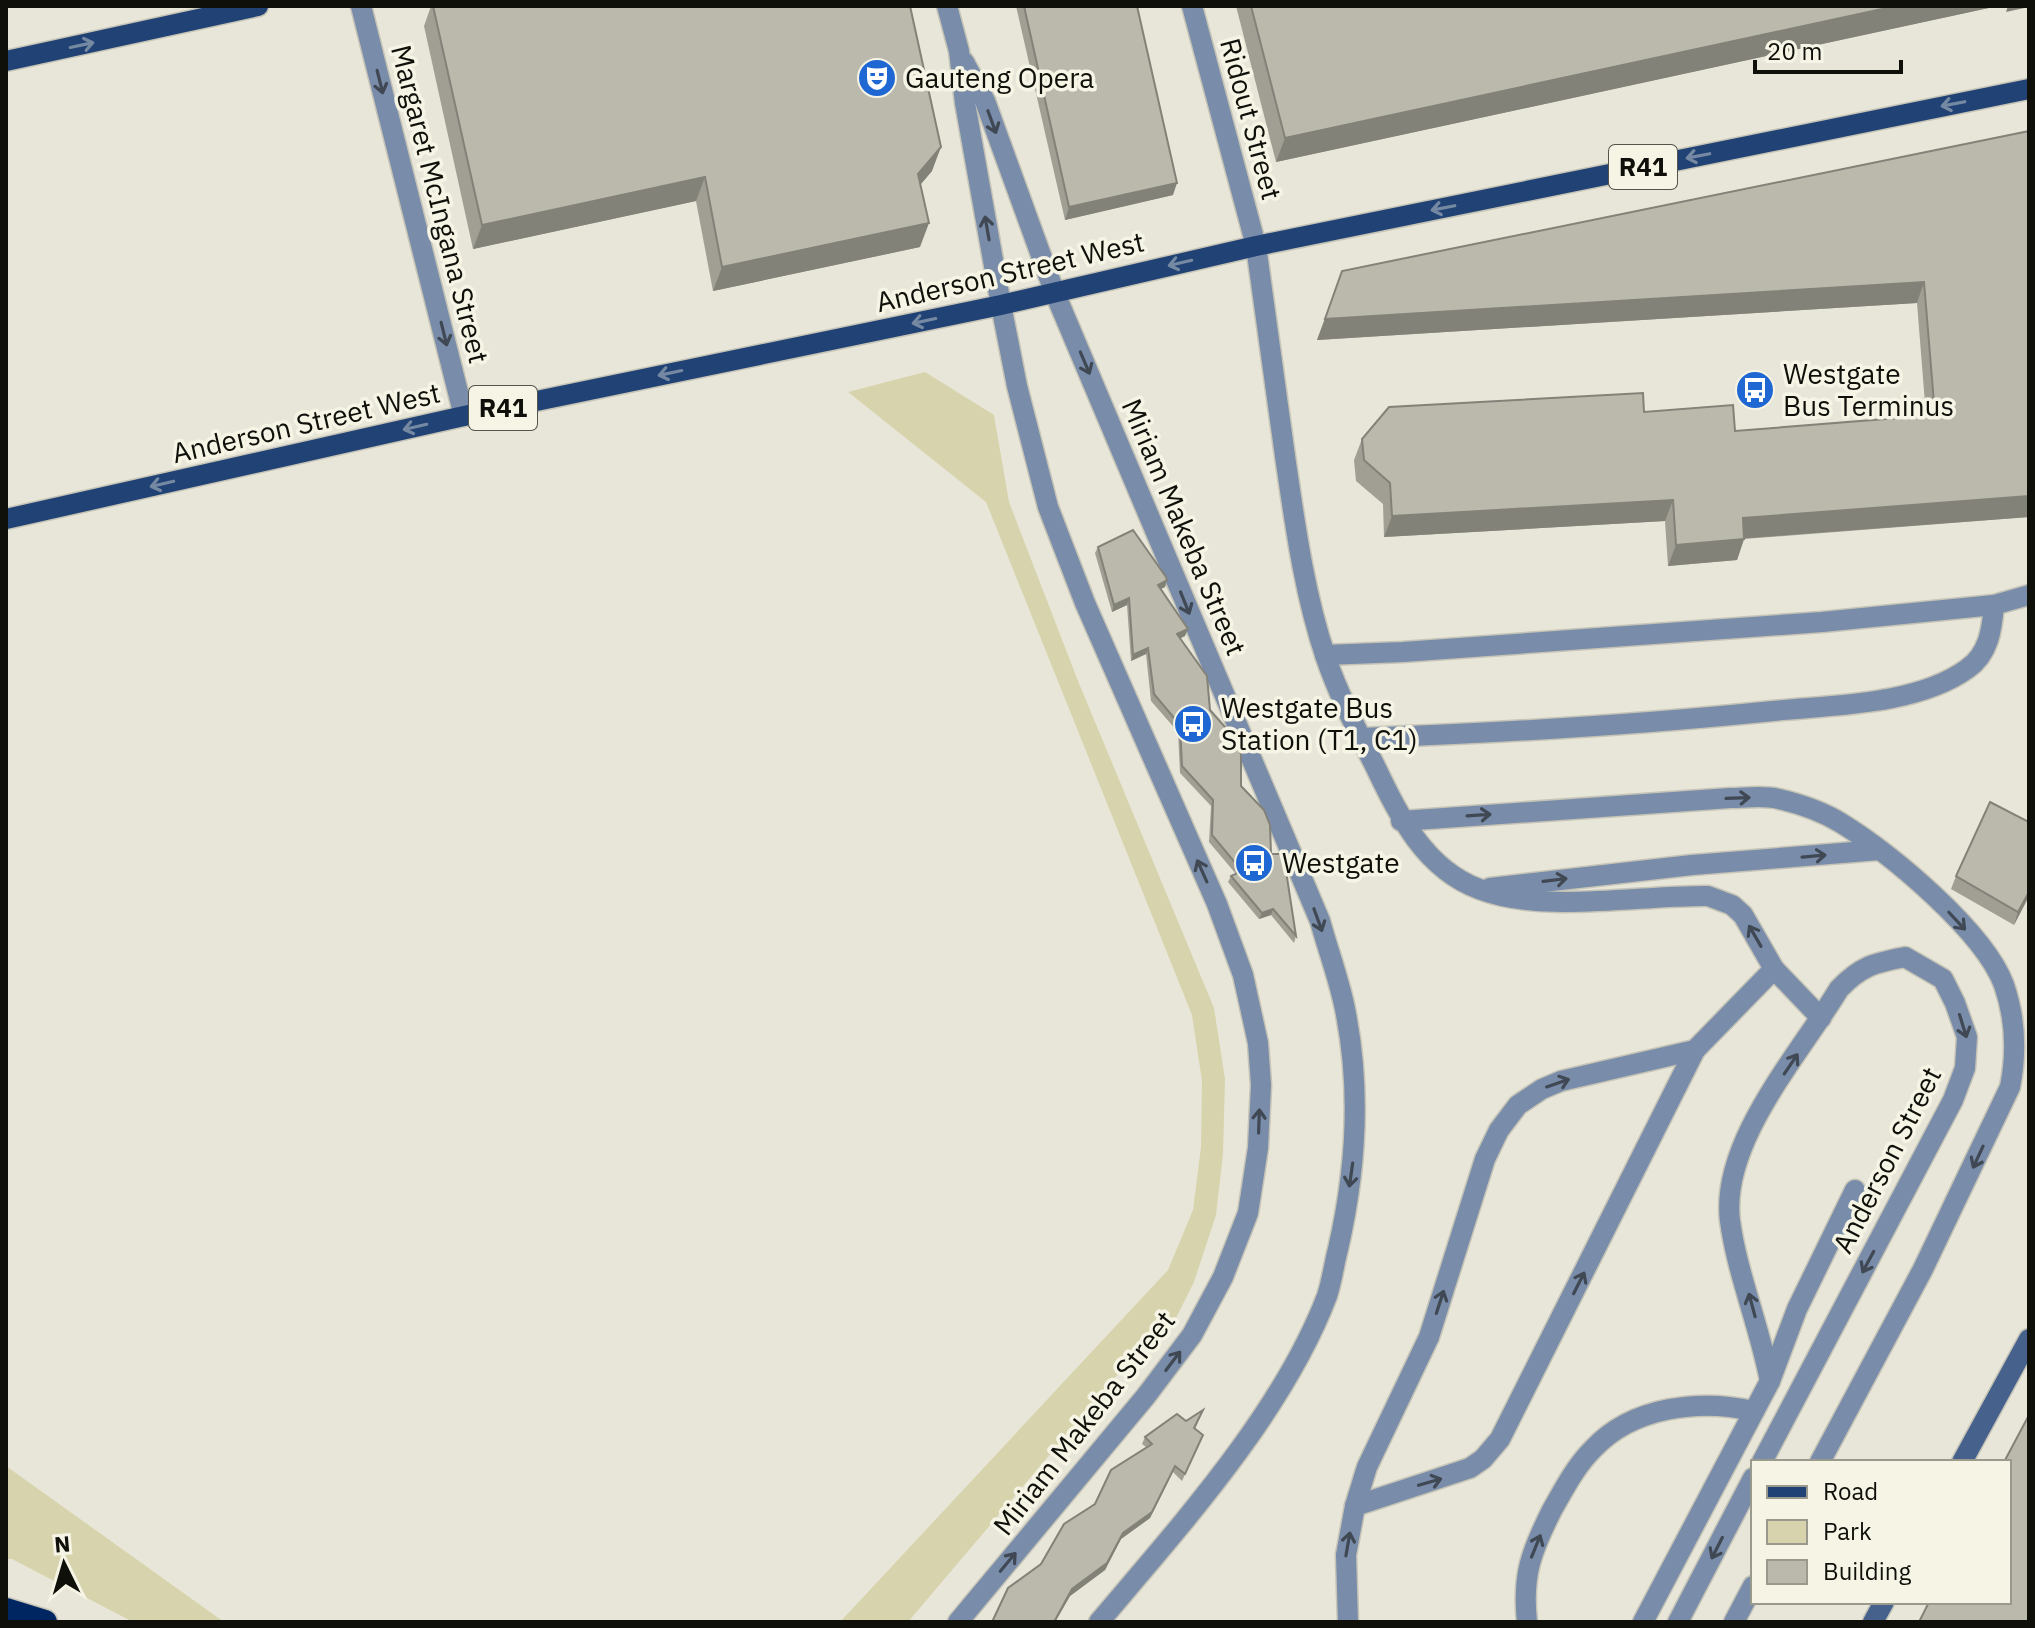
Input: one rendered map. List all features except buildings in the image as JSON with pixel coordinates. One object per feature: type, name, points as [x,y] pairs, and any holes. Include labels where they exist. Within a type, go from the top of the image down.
[{"type":"highway","points":[[6,1610],[45,1622]]},
{"type":"main road","points":[[6,61],[258,6]]},
{"type":"main road","name":"Anderson Street West","points":[[6,519],[464,416],[1001,305],[1256,246],[2029,89]]},
{"type":"street","name":"Margaret McIngana Street","points":[[361,6],[464,416]]},
{"type":"street","name":"Miriam Makeba Street","points":[[947,6],[959,51],[965,103],[1017,386],[1048,507],[1085,603],[1217,904],[1243,975],[1258,1043],[1261,1085],[1258,1148],[1248,1213],[1223,1277],[1192,1335],[1146,1396],[958,1622]]},
{"type":"street","name":"Ridout Street","points":[[1192,6],[1256,246],[1303,571],[1325,655],[1341,700],[1401,821],[1446,871],[1478,889],[1511,898],[1549,901],[1708,896],[1732,905],[1743,915],[1774,969],[1821,1018]]},
{"type":"street","name":"Miriam Makeba Street","points":[[959,51],[985,101],[1054,291],[1320,921],[1345,1007],[1354,1071],[1354,1152],[1343,1228],[1327,1294],[1310,1332],[1253,1430],[1167,1542],[1099,1622]]},
{"type":"street","points":[[1325,655],[1651,635],[1994,605],[2029,595]]},
{"type":"street","points":[[1361,738],[1709,717],[1873,701],[1909,693],[1950,679],[1970,668],[1990,637],[1994,605]]},
{"type":"street","points":[[1401,821],[1730,798],[1776,798],[1840,822],[1879,850],[1917,879],[1990,961],[2003,984],[2014,1028],[2016,1057],[2010,1087],[1956,1202],[1821,1460]]},
{"type":"street","points":[[1478,889],[1692,865],[1879,850]]},
{"type":"street","name":"Anderson Street","points":[[1763,1460],[1953,1100],[1965,1068],[1967,1037],[1943,979],[1905,957],[1877,962],[1856,971],[1839,989],[1751,1124],[1734,1163],[1728,1195],[1730,1222],[1770,1381]]},
{"type":"street","points":[[1355,1506],[1470,1468],[1483,1459],[1500,1439],[1695,1050],[1774,969]]},
{"type":"street","points":[[1348,1622],[1346,1555],[1355,1506],[1367,1467],[1429,1337],[1485,1159],[1499,1130],[1518,1105],[1561,1081],[1695,1050]]},
{"type":"street","name":"Anderson Street","points":[[1643,1622],[1770,1381],[1797,1309],[1855,1190]]},
{"type":"street","points":[[1963,1460],[2029,1339]]},
{"type":"street","points":[[1527,1622],[1524,1598],[1527,1568],[1540,1534],[1568,1481],[1593,1448],[1632,1421],[1662,1410],[1714,1405],[1754,1411]]},
{"type":"street","points":[[1678,1622],[1751,1482]]},
{"type":"street","points":[[1734,1622],[1751,1590]]},
{"type":"street","points":[[1873,1622],[1883,1604]]},
{"type":"green space","points":[[925,372],[994,415],[1009,502],[1078,681],[1214,1008],[1225,1079],[1223,1154],[1216,1215],[1194,1282],[1175,1320],[1131,1352],[1130,1360],[908,1622],[840,1622],[1168,1270],[1193,1210],[1201,1147],[1202,1081],[1192,1015],[986,502],[848,392]]},
{"type":"green space","points":[[6,1466],[224,1622],[133,1622],[12,1559],[6,1559]]},
{"type":"place","name":"Gauteng Opera","points":[[877,78]]},
{"type":"place","name":"Westgate Bus Terminus","points":[[1755,390]]},
{"type":"place","name":"Westgate Bus Station (T1, C1)","points":[[1193,724]]},
{"type":"place","name":"Westgate","points":[[1254,863]]}]
